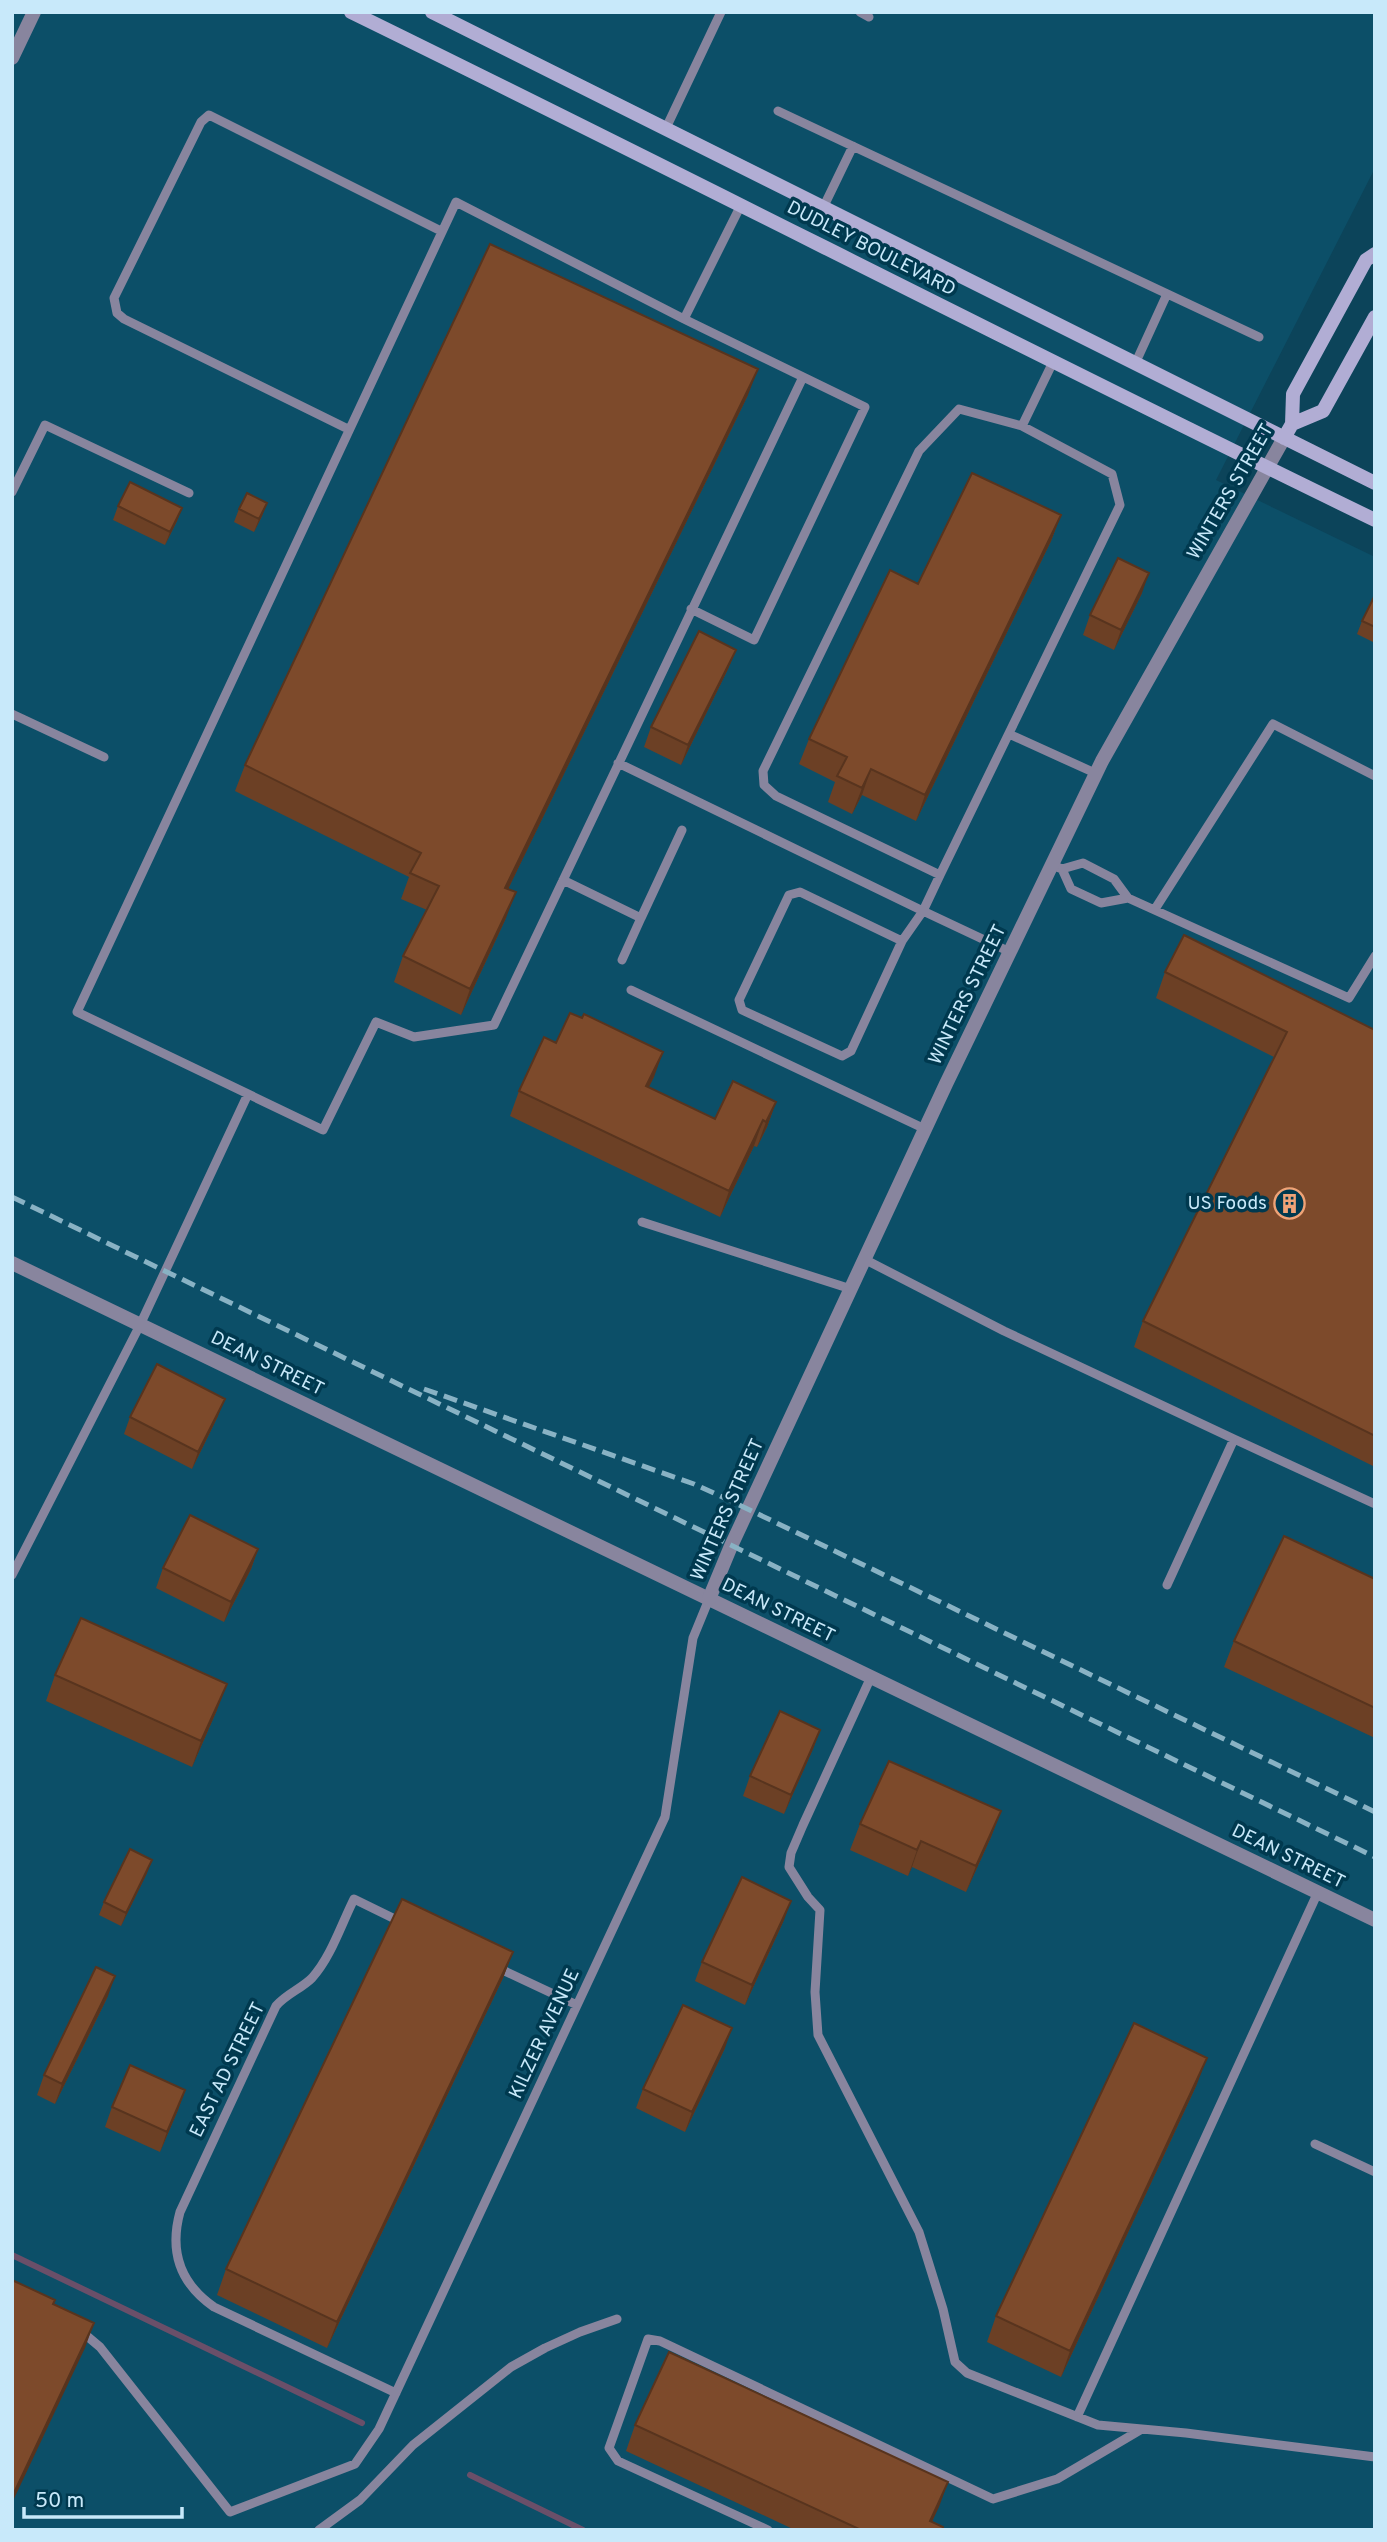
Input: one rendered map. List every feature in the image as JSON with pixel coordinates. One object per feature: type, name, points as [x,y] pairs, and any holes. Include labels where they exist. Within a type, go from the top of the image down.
[{"type":"main road","name":"DUDLEY BOULEVARD","points":[[351,12],[1375,520]]},
{"type":"main road","name":"DUDLEY BOULEVARD","points":[[432,12],[1375,483]]},
{"type":"main road","name":"WINTERS STREET","points":[[1284,438],[1292,424],[1293,394],[1366,260],[1375,254]]},
{"type":"main road","name":"WINTERS STREET","points":[[1292,424],[1323,411],[1375,317]]},
{"type":"street","points":[[12,58],[34,12]]},
{"type":"street","name":"WINTERS STREET","points":[[709,1599],[731,1546],[925,1129],[1010,952],[1057,867],[1096,774],[1284,438]]},
{"type":"street","name":"DEAN STREET","points":[[12,1263],[1375,1920]]},
{"type":"lane","points":[[666,128],[721,12]]},
{"type":"lane","points":[[778,111],[1259,337]]},
{"type":"lane","points":[[348,429],[124,319],[117,313],[114,298],[201,122],[209,116],[441,231]]},
{"type":"lane","points":[[823,208],[853,146]]},
{"type":"lane","points":[[691,609],[754,640],[865,407],[684,319],[456,202],[77,1012],[323,1130],[376,1022],[414,1037],[494,1025],[691,609],[803,377]]},
{"type":"lane","points":[[684,319],[741,205]]},
{"type":"lane","points":[[1135,364],[1167,294]]},
{"type":"lane","points":[[1022,426],[1053,362]]},
{"type":"lane","points":[[902,941],[800,892],[789,895],[739,1000],[742,1010],[842,1056],[851,1051],[902,941],[923,911],[1120,505],[1112,474],[1022,426],[959,409],[919,451],[763,771],[764,785],[776,796],[940,875]]},
{"type":"lane","points":[[12,492],[45,425],[189,493]]},
{"type":"lane","points":[[12,715],[104,757]]},
{"type":"lane","points":[[1155,909],[1273,724],[1375,776]]},
{"type":"lane","points":[[1009,733],[1096,774]]},
{"type":"lane","points":[[618,763],[1010,952]]},
{"type":"lane","points":[[622,960],[682,830]]},
{"type":"lane","points":[[1128,898],[1101,903],[1072,889],[1057,867],[1083,863],[1114,879],[1128,898],[1349,998],[1375,956]]},
{"type":"lane","points":[[563,880],[641,918]]},
{"type":"lane","points":[[631,990],[925,1129]]},
{"type":"lane","points":[[12,1575],[140,1325],[248,1094]]},
{"type":"lane","points":[[642,1222],[851,1289]]},
{"type":"lane","points":[[864,1259],[1004,1331],[1375,1504]]},
{"type":"lane","points":[[1167,1585],[1234,1439]]},
{"type":"lane","name":"KILZER AVENUE","points":[[69,2326],[100,2347],[230,2512],[355,2465],[379,2429],[665,1816],[693,1638],[709,1599]]},
{"type":"lane","points":[[871,1677],[849,1719],[791,1853],[789,1867],[820,1910],[815,1992],[818,2035],[919,2232],[943,2309],[954,2362],[967,2373],[1098,2425],[1276,2444],[1375,2458]]},
{"type":"lane","points":[[1077,2417],[1318,1892]]},
{"type":"lane","name":"EAST AD STREET","points":[[396,2393],[214,2307],[201,2298],[181,2270],[176,2252],[175,2231],[180,2212],[276,2006],[282,1999],[309,1982],[320,1968],[354,1899],[416,1929]]},
{"type":"lane","points":[[490,1964],[577,2005]]},
{"type":"lane","points":[[1315,2144],[1375,2172]]},
{"type":"lane","points":[[319,2530],[359,2500],[413,2445],[511,2367],[545,2347],[617,2319]]},
{"type":"lane","points":[[768,2530],[618,2461],[609,2448],[648,2339],[660,2341],[993,2499],[1056,2479],[1141,2429]]},
{"type":"shaded area","points":[[12,12],[1375,12],[1375,168],[1216,480],[1375,557],[1375,2530],[12,2530]]},
{"type":"building","points":[[490,244],[758,369],[505,888],[516,892],[470,989],[403,956],[439,886],[410,873],[421,853],[245,765]]},
{"type":"building","points":[[972,473],[1061,515],[925,795],[871,769],[862,788],[837,776],[847,757],[809,739],[890,570],[918,584]]},
{"type":"building","points":[[130,482],[182,508],[170,532],[118,506]]},
{"type":"building","points":[[247,493],[267,503],[259,519],[239,509]]},
{"type":"building","points":[[1118,558],[1149,573],[1121,630],[1090,615]]},
{"type":"building","points":[[1375,595],[1375,627],[1362,621]]},
{"type":"building","points":[[699,631],[736,650],[688,745],[651,727]]},
{"type":"building","name":"US Foods","points":[[1184,935],[1375,1030],[1375,1436],[1143,1321],[1287,1032],[1165,972]]},
{"type":"building","points":[[570,1013],[582,1018],[584,1014],[663,1052],[646,1086],[715,1119],[733,1081],[776,1102],[766,1122],[763,1120],[729,1191],[519,1091],[544,1037],[556,1043]]},
{"type":"building","points":[[157,1364],[225,1399],[198,1452],[130,1417]]},
{"type":"building","points":[[190,1515],[258,1549],[231,1602],[163,1568]]},
{"type":"building","points":[[1284,1536],[1375,1579],[1375,1708],[1234,1641]]},
{"type":"building","points":[[81,1618],[227,1684],[201,1741],[55,1675]]},
{"type":"building","points":[[780,1711],[820,1730],[791,1795],[750,1776]]},
{"type":"building","points":[[889,1761],[1001,1811],[976,1866],[921,1841],[917,1850],[860,1824]]},
{"type":"building","points":[[130,1849],[152,1860],[126,1913],[104,1902]]},
{"type":"building","points":[[742,1877],[791,1901],[752,1985],[702,1962]]},
{"type":"building","points":[[402,1899],[513,1952],[337,2322],[226,2269]]},
{"type":"building","points":[[96,1967],[115,1976],[62,2084],[44,2075]]},
{"type":"building","points":[[683,2005],[732,2028],[692,2112],[643,2089]]},
{"type":"building","points":[[1134,2023],[1207,2058],[1070,2351],[996,2316]]},
{"type":"building","points":[[130,2065],[185,2090],[167,2132],[112,2107]]},
{"type":"building","points":[[12,2280],[55,2300],[53,2304],[94,2323],[12,2497]]},
{"type":"building","points":[[669,2352],[948,2482],[930,2521],[943,2527],[942,2530],[861,2530],[635,2425]]},
{"type":"waterway","points":[[12,2255],[362,2423]]},
{"type":"waterway","points":[[470,2475],[583,2530]]},
{"type":"railway","points":[[12,1197],[1375,1857]]},
{"type":"railway","points":[[424,1389],[694,1484],[1375,1812]]},
{"type":"place","name":"US Foods","points":[[1290,1204]]}]
